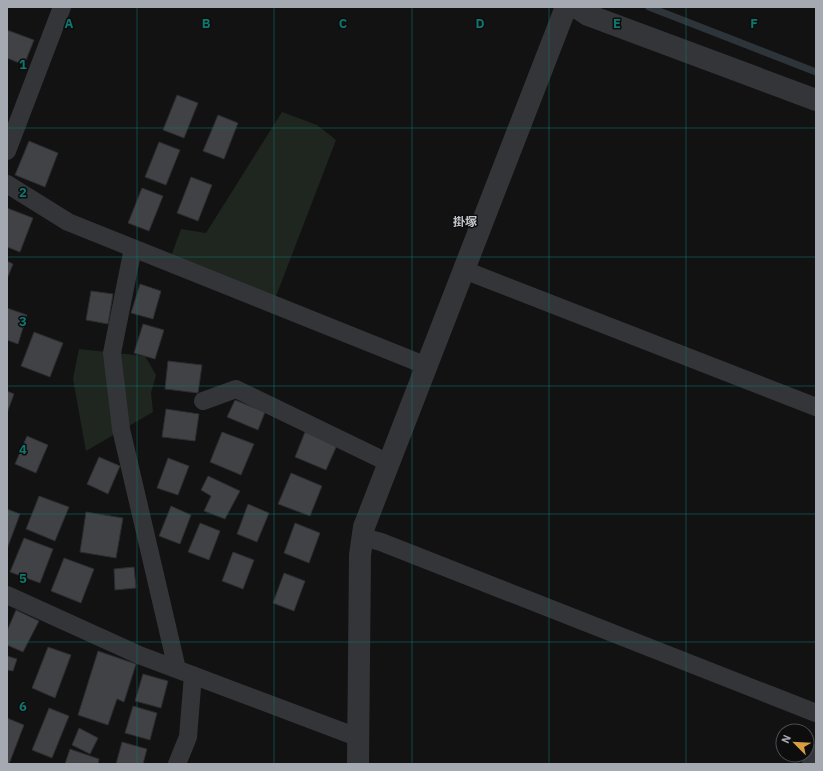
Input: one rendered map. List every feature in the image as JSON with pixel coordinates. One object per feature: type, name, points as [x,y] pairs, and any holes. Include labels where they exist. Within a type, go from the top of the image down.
[{"type":"street","points":[[7,151],[62,7]]},
{"type":"street","points":[[358,764],[357,738],[360,555],[364,527],[566,7]]},
{"type":"street","points":[[576,7],[588,14],[816,100]]},
{"type":"street","points":[[7,184],[68,222],[427,366]]},
{"type":"street","points":[[133,248],[112,353],[121,429],[185,672],[188,737],[177,764]]},
{"type":"street","points":[[464,270],[816,407]]},
{"type":"street","points":[[203,401],[236,389],[389,462]]},
{"type":"street","points":[[363,537],[381,542],[816,713]]},
{"type":"street","points":[[7,595],[139,655],[357,738]]},
{"type":"street","points":[[812,764],[816,753]]},
{"type":"shaded area","points":[[282,112],[317,125],[336,140],[273,304],[169,262],[181,229],[206,233]]},
{"type":"shaded area","points":[[79,349],[145,356],[156,375],[151,393],[153,412],[86,451],[73,379]]},
{"type":"building","points":[[7,30],[34,40],[24,65],[7,58]]},
{"type":"building","points":[[177,95],[198,103],[184,138],[163,130]]},
{"type":"building","points":[[218,115],[238,123],[224,159],[203,151]]},
{"type":"building","points":[[29,141],[58,153],[45,187],[15,175]]},
{"type":"building","points":[[159,142],[180,150],[166,185],[145,177]]},
{"type":"building","points":[[191,177],[212,185],[198,221],[177,213]]},
{"type":"building","points":[[142,188],[163,196],[149,231],[128,223]]},
{"type":"building","points":[[7,208],[33,218],[20,252],[7,247]]},
{"type":"building","points":[[7,261],[13,264],[7,279]]},
{"type":"building","points":[[140,284],[161,291],[153,319],[131,313]]},
{"type":"building","points":[[91,291],[113,294],[108,324],[86,320]]},
{"type":"building","points":[[7,308],[27,315],[18,344],[7,340]]},
{"type":"building","points":[[143,324],[164,330],[155,359],[134,353]]},
{"type":"building","points":[[34,332],[63,343],[50,377],[21,366]]},
{"type":"building","points":[[168,361],[202,365],[198,393],[165,389]]},
{"type":"building","points":[[7,391],[14,394],[7,413]]},
{"type":"building","points":[[235,400],[265,412],[258,430],[227,417]]},
{"type":"building","points":[[166,409],[199,414],[195,441],[162,437]]},
{"type":"building","points":[[222,432],[254,444],[241,475],[210,462]]},
{"type":"building","points":[[305,432],[337,445],[326,470],[295,457]]},
{"type":"building","points":[[27,436],[48,445],[36,473],[15,464]]},
{"type":"building","points":[[99,457],[120,466],[108,494],[87,484]]},
{"type":"building","points":[[168,458],[189,466],[178,495],[157,488]]},
{"type":"building","points":[[291,473],[322,486],[310,516],[278,504]]},
{"type":"building","points":[[208,476],[240,491],[225,519],[204,511],[211,496],[201,490]]},
{"type":"building","points":[[39,496],[69,507],[55,541],[26,529]]},
{"type":"building","points":[[248,504],[269,513],[257,542],[237,534]]},
{"type":"building","points":[[171,506],[191,515],[180,544],[159,536]]},
{"type":"building","points":[[7,509],[20,514],[7,549]]},
{"type":"building","points":[[86,512],[123,518],[116,558],[80,552]]},
{"type":"building","points":[[200,523],[220,531],[209,560],[188,552]]},
{"type":"building","points":[[295,523],[320,533],[309,563],[284,553]]},
{"type":"building","points":[[24,538],[53,549],[40,583],[10,572]]},
{"type":"building","points":[[233,552],[254,560],[243,589],[222,581]]},
{"type":"building","points":[[64,558],[94,569],[81,603],[51,591]]},
{"type":"building","points":[[134,567],[136,588],[115,590],[114,569]]},
{"type":"building","points":[[284,573],[305,581],[294,611],[273,603]]},
{"type":"building","points":[[16,610],[39,621],[23,652],[7,645],[7,631]]},
{"type":"building","points":[[48,647],[71,655],[55,698],[32,688]]},
{"type":"building","points":[[98,651],[136,664],[124,702],[117,699],[108,725],[78,715]]},
{"type":"building","points":[[7,656],[17,659],[13,671],[7,670]]},
{"type":"building","points":[[143,674],[168,681],[161,708],[135,701]]},
{"type":"building","points":[[133,706],[157,713],[150,740],[125,733]]},
{"type":"building","points":[[49,708],[69,716],[52,758],[32,750]]},
{"type":"building","points":[[7,718],[24,725],[9,764],[7,764]]},
{"type":"building","points":[[79,728],[98,738],[90,754],[72,745]]},
{"type":"building","points":[[122,742],[147,749],[143,764],[116,764]]},
{"type":"building","points":[[70,749],[99,759],[98,764],[65,764]]},
{"type":"waterway","points":[[649,7],[816,72]]},
{"type":"district","name":"掛塚","points":[[465,222]]}]
